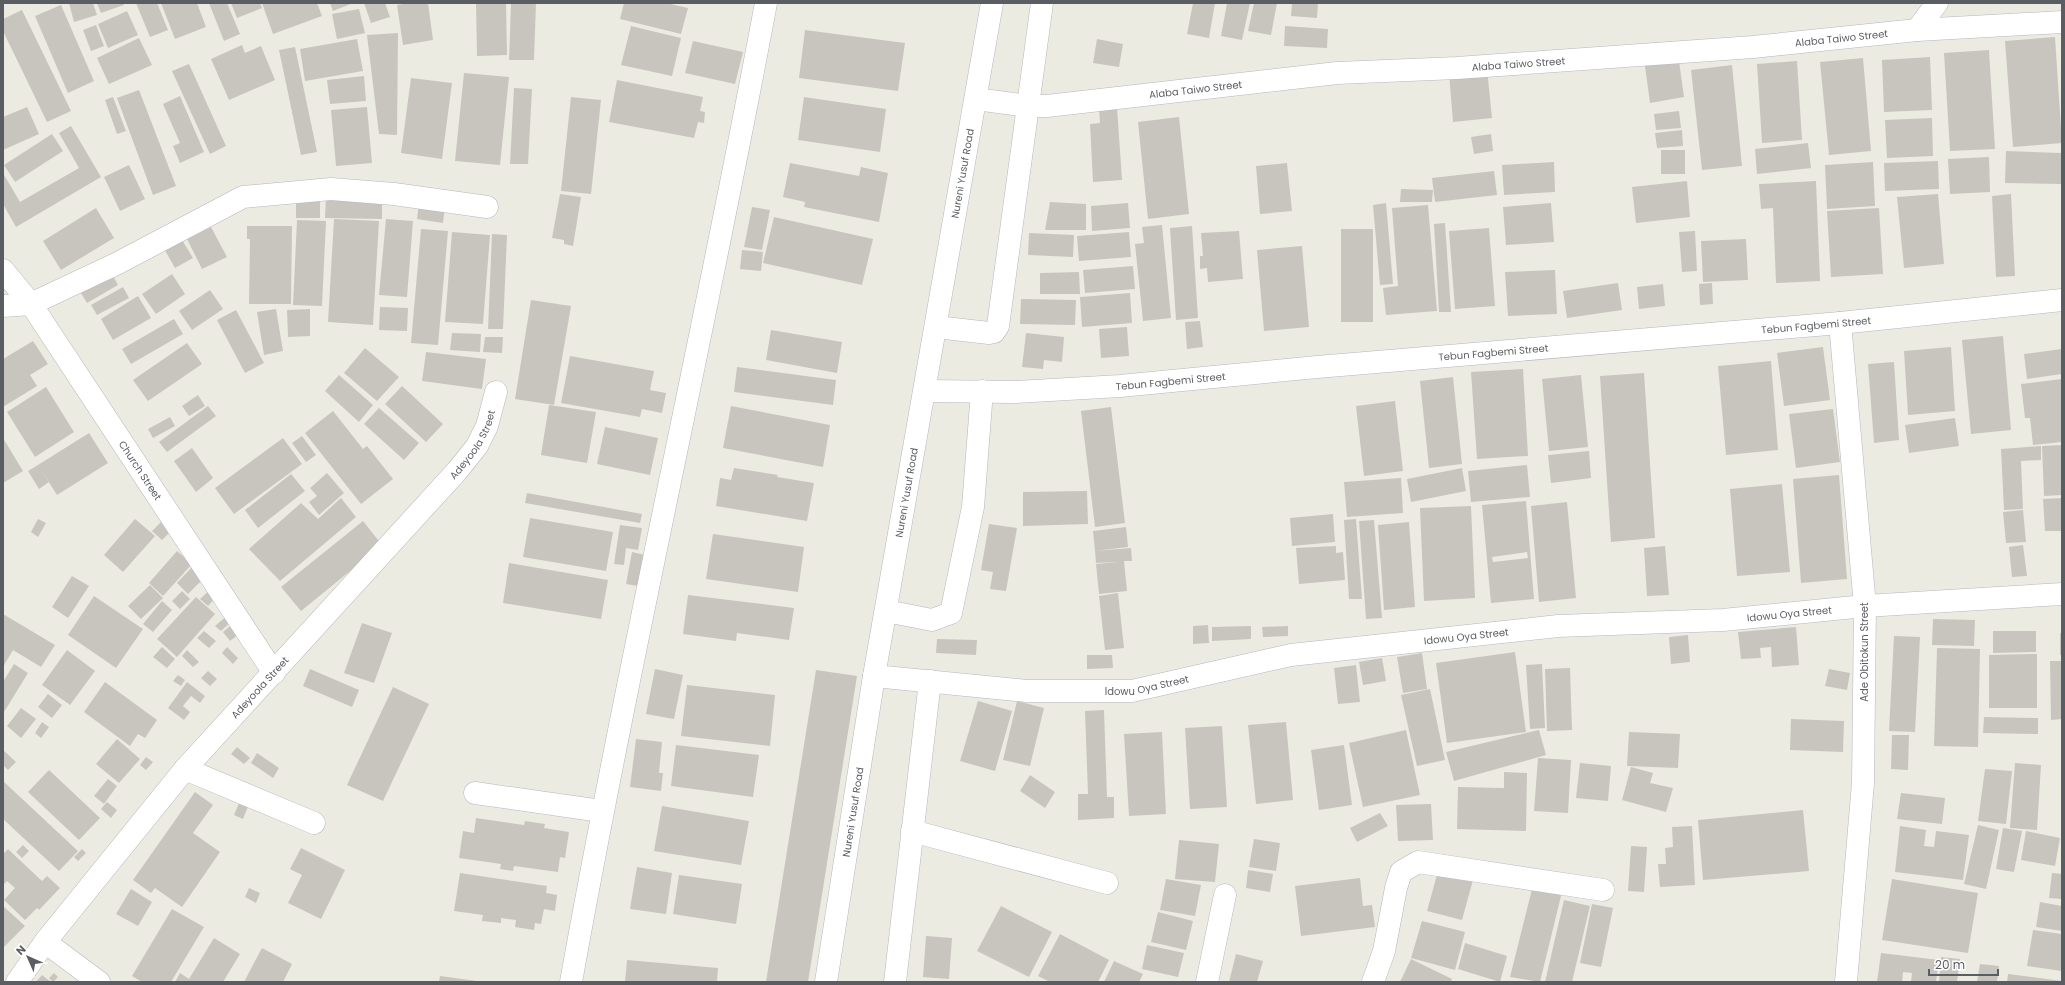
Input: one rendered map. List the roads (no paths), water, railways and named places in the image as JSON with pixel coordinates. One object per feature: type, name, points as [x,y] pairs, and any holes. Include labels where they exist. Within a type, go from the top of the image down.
[{"type":"street","points":[[571,982],[602,811],[736,165],[766,3]]},
{"type":"street","name":"Nureni Yusuf Road","points":[[826,982],[874,676],[992,3]]},
{"type":"street","points":[[936,327],[989,333],[994,332],[998,326],[1042,3]]},
{"type":"street","points":[[1917,30],[1937,3]]},
{"type":"street","name":"Alaba Taiwo Street","points":[[976,99],[1029,106],[1336,73],[1457,68],[1753,47],[1917,30],[2062,22]]},
{"type":"street","points":[[3,306],[31,304],[118,263],[243,197],[331,189],[394,194],[487,207]]},
{"type":"street","name":"Church Street","points":[[3,270],[31,304],[274,673]]},
{"type":"street","name":"Tebun Fagbemi Street","points":[[925,391],[1015,392],[1120,386],[1317,367],[1840,323],[2062,300]]},
{"type":"street","name":"Ade Obitokun Street","points":[[1840,323],[1865,606],[1863,783],[1846,982]]},
{"type":"street","points":[[886,611],[932,620],[950,613],[973,507],[982,391]]},
{"type":"street","name":"Adeyoola Street","points":[[17,982],[45,942],[185,769],[458,472],[477,446],[487,426],[496,392]]},
{"type":"street","name":"Idowu Oya Street","points":[[874,676],[1027,691],[1132,691],[1291,655],[1558,626],[1723,620],[1865,606],[2062,594]]},
{"type":"street","points":[[895,982],[930,681]]},
{"type":"street","points":[[185,769],[314,823]]},
{"type":"street","points":[[475,793],[602,811]]},
{"type":"street","points":[[912,831],[1107,883]]},
{"type":"street","points":[[1373,982],[1384,951],[1396,888],[1402,872],[1418,862],[1603,890]]},
{"type":"street","points":[[1207,982],[1225,895]]},
{"type":"street","points":[[45,942],[99,982]]}]
